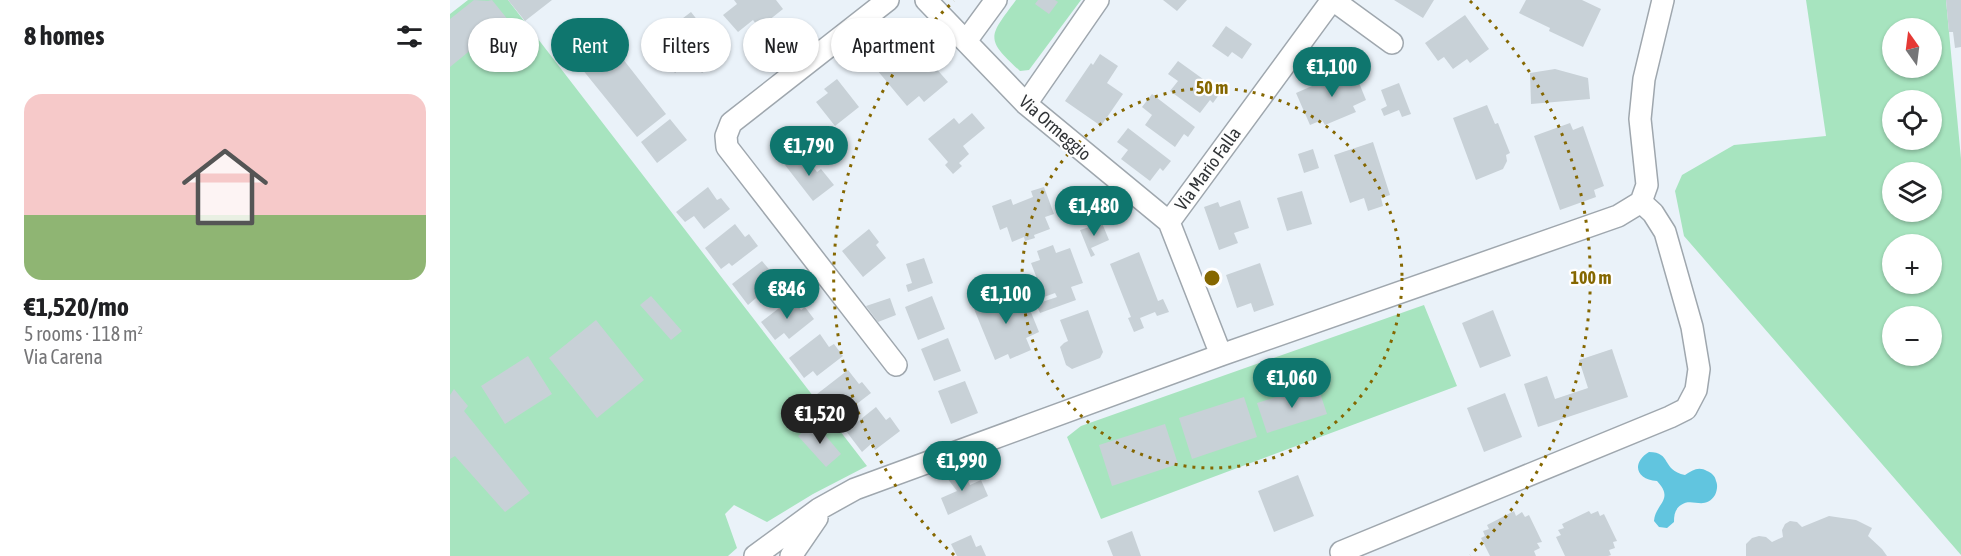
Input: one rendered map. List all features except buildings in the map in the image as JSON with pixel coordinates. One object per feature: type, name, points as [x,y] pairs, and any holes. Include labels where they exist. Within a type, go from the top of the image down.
[{"type":"street","points":[[888,0],[731,123],[726,135],[728,147],[896,365]]},
{"type":"street","name":"Via Ormeggio","points":[[926,0],[1026,104],[1169,222],[1221,355]]},
{"type":"street","points":[[966,41],[996,0]]},
{"type":"street","points":[[1026,104],[1098,0]]},
{"type":"street","points":[[1333,0],[1392,43]]},
{"type":"street","name":"Via Mario Falla","points":[[1169,222],[1333,0]]},
{"type":"street","points":[[755,556],[826,505],[855,489],[1221,355],[1618,216],[1641,202],[1647,185],[1640,118],[1644,79],[1663,0]]},
{"type":"street","points":[[1341,552],[1686,409],[1696,390],[1699,369],[1692,327],[1665,232],[1653,213],[1641,202]]},
{"type":"street","points":[[791,556],[826,505]]},
{"type":"green space","points":[[468,0],[508,0],[522,18],[468,18],[468,72],[539,72],[539,40],[551,56],[551,72],[563,72],[867,466],[813,494],[767,522],[734,505],[725,514],[737,548],[728,556],[450,556],[450,14]]},
{"type":"green space","points":[[1016,0],[1081,0],[1029,70],[1020,71],[1008,60],[1000,51],[994,37],[1000,22]]},
{"type":"green space","points":[[1806,0],[1946,0],[1961,159],[1961,555],[1684,236],[1675,191],[1682,175],[1734,145],[1826,136]]},
{"type":"green space","points":[[1424,305],[1457,386],[1101,519],[1067,437],[1081,426]]},
{"type":"water","points":[[1649,452],[1661,455],[1678,473],[1685,475],[1698,469],[1710,473],[1717,483],[1715,495],[1707,502],[1690,502],[1681,505],[1675,512],[1674,522],[1667,528],[1659,527],[1654,521],[1664,498],[1662,487],[1657,481],[1644,478],[1638,470],[1643,456]]}]
